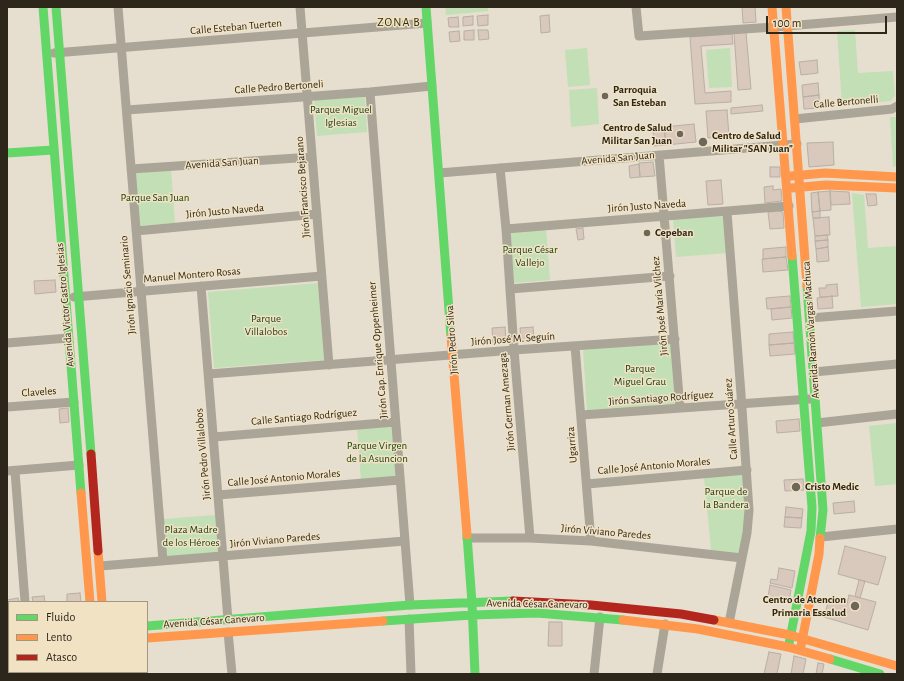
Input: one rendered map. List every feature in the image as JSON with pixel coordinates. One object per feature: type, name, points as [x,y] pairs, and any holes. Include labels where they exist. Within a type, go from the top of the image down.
[{"type":"main road","name":"Avenida Victor Castro Iglesias","points":[[43,7],[64,297],[90,601]]},
{"type":"main road","name":"Avenida Victor Castro Iglesias","points":[[56,7],[102,601]]},
{"type":"main road","name":"Jirón Pedro Silva","points":[[426,7],[472,603],[475,674]]},
{"type":"main road","name":"Avenida Ramón Vargas Machuca","points":[[772,7],[788,188],[812,507],[810,531],[788,647]]},
{"type":"main road","name":"Avenida Ramón Vargas Machuca","points":[[786,7],[823,510],[821,537],[800,650]]},
{"type":"main road","points":[[7,153],[53,150]]},
{"type":"main road","points":[[787,176],[825,173],[897,177]]},
{"type":"main road","points":[[788,188],[826,185],[897,188]]},
{"type":"main road","name":"Avenida César Canevaro","points":[[148,626],[410,605],[507,601],[591,605],[681,614],[790,635],[897,666]]},
{"type":"main road","name":"Avenida César Canevaro","points":[[148,638],[409,619],[537,613],[600,617],[698,629],[788,647],[880,674]]},
{"type":"street","name":"Jirón Ignacio Seminario","points":[[118,7],[163,561]]},
{"type":"street","name":"Jirón Francisco Bejarano","points":[[300,7],[329,365]]},
{"type":"street","points":[[636,7],[639,36],[897,17]]},
{"type":"street","name":"Calle Esteban Tuerten","points":[[47,54],[427,23]]},
{"type":"street","name":"Calle Pedro Bertoneli","points":[[127,110],[308,97],[432,86]]},
{"type":"street","name":"Jirón Cap. Enrique Oppenheimer","points":[[370,92],[410,605]]},
{"type":"street","name":"Calle Bertonelli","points":[[795,119],[892,110],[897,106]]},
{"type":"street","name":"Avenida San Juan","points":[[439,172],[797,144]]},
{"type":"street","name":"Jirón José María Vilchez","points":[[660,155],[680,408]]},
{"type":"street","name":"Avenida San Juan","points":[[131,169],[312,157]]},
{"type":"street","name":"Jirón German Amezaga","points":[[500,168],[530,538]]},
{"type":"street","name":"Jirón Justo Naveda","points":[[506,229],[789,206]]},
{"type":"street","name":"Calle Arturo Suárez","points":[[727,212],[747,470],[748,521],[729,623]]},
{"type":"street","name":"Jirón Justo Naveda","points":[[136,231],[317,214]]},
{"type":"street","name":"Manuel Montero Rosas","points":[[64,297],[322,276]]},
{"type":"street","points":[[510,289],[670,276]]},
{"type":"street","name":"Jirón Pedro Villalobos","points":[[201,286],[228,620]]},
{"type":"street","points":[[810,318],[897,311]]},
{"type":"street","points":[[7,343],[68,338]]},
{"type":"street","name":"Jirón José M. Seguín","points":[[208,374],[675,339]]},
{"type":"street","name":"Ugarriza","points":[[575,346],[591,541]]},
{"type":"street","points":[[814,372],[897,364]]},
{"type":"street","name":"Jirón Santiago Rodríguez","points":[[581,416],[815,398]]},
{"type":"street","name":"Claveles","points":[[7,407],[74,402]]},
{"type":"street","points":[[817,423],[897,414]]},
{"type":"street","name":"Calle Santiago Rodríguez","points":[[214,436],[396,422]]},
{"type":"street","points":[[25,601],[11,471],[79,465]]},
{"type":"street","name":"Calle José Antonio Morales","points":[[587,484],[747,470]]},
{"type":"street","name":"Calle José Antonio Morales","points":[[218,495],[400,480]]},
{"type":"street","points":[[821,537],[897,529]]},
{"type":"street","name":"Jirón Viviano Paredes","points":[[467,538],[530,538],[591,541],[742,558]]},
{"type":"street","name":"Jirón Viviano Paredes","points":[[100,566],[405,541]]},
{"type":"street","points":[[594,674],[600,617]]},
{"type":"street","points":[[409,619],[411,674]]},
{"type":"street","points":[[657,674],[665,624]]},
{"type":"street","points":[[228,632],[232,674]]},
{"type":"green space","points":[[445,7],[488,7],[488,11],[446,15]]},
{"type":"green space","points":[[855,30],[858,73],[893,71],[895,95],[891,101],[842,105],[837,31]]},
{"type":"green space","points":[[587,48],[590,85],[568,87],[565,50]]},
{"type":"green space","points":[[730,48],[732,87],[709,88],[706,50]]},
{"type":"green space","points":[[597,88],[599,124],[571,127],[569,90]]},
{"type":"green space","name":"Parque Miguel Iglesias","points":[[365,97],[367,132],[317,136],[314,100]]},
{"type":"green space","points":[[890,117],[897,117],[897,166],[893,167]]},
{"type":"green space","name":"Parque San Juan","points":[[171,170],[175,223],[139,226],[135,173]]},
{"type":"green space","points":[[852,193],[864,195],[868,248],[897,246],[897,304],[861,307]]},
{"type":"green space","points":[[724,215],[727,253],[676,257],[673,219]]},
{"type":"green space","name":"Parque César Vallejo","points":[[546,229],[550,280],[514,283],[510,232]]},
{"type":"green space","name":"Parque Villalobos","points":[[318,283],[324,360],[214,368],[208,292]]},
{"type":"green space","name":"Parque Miguel Grau","points":[[671,343],[675,404],[587,410],[583,349]]},
{"type":"green space","points":[[897,423],[897,484],[875,486],[869,426]]},
{"type":"green space","name":"Parque Virgen de la Asuncion","points":[[393,425],[397,477],[361,480],[357,428]]},
{"type":"green space","name":"Parque de la Bandera","points":[[744,474],[747,509],[739,555],[711,550],[704,477]]},
{"type":"green space","name":"Plaza Madre de los Héroes","points":[[215,515],[218,553],[166,557],[163,519]]},
{"type":"building","points":[[742,7],[755,7],[756,22],[743,23]]},
{"type":"building","points":[[488,15],[488,25],[478,26],[477,16]]},
{"type":"building","points":[[549,15],[550,32],[541,33],[540,16]]},
{"type":"building","points":[[473,16],[473,25],[463,26],[463,17]]},
{"type":"building","points":[[458,17],[459,27],[449,27],[448,18]]},
{"type":"building","points":[[474,30],[474,40],[464,40],[464,31]]},
{"type":"building","points":[[478,30],[488,30],[489,39],[479,40]]},
{"type":"building","points":[[459,31],[460,41],[450,42],[449,32]]},
{"type":"building","points":[[746,32],[751,89],[738,90],[734,33]]},
{"type":"building","points":[[732,34],[733,44],[701,46],[705,93],[731,91],[731,102],[695,104],[690,37]]},
{"type":"building","points":[[817,60],[818,73],[801,75],[799,62]]},
{"type":"building","points":[[818,83],[819,95],[803,97],[802,85]]},
{"type":"building","points":[[819,95],[820,108],[804,109],[803,97]]},
{"type":"building","points":[[762,105],[763,111],[731,114],[731,108]]},
{"type":"building","points":[[727,110],[729,136],[708,138],[706,111]]},
{"type":"building","name":"Centro de Salud Militar San Juan","points":[[694,124],[696,142],[666,145],[664,127]]},
{"type":"building","points":[[664,127],[666,145],[654,146],[653,128]]},
{"type":"building","points":[[833,142],[834,165],[809,167],[807,143]]},
{"type":"building","points":[[653,162],[655,176],[640,177],[639,163]]},
{"type":"building","points":[[639,164],[640,177],[630,178],[629,166]]},
{"type":"building","points":[[770,167],[780,167],[780,177],[770,177]]},
{"type":"building","points":[[721,180],[723,204],[708,205],[706,181]]},
{"type":"building","points":[[773,186],[773,190],[781,189],[782,201],[765,203],[764,187]]},
{"type":"building","points":[[830,191],[831,210],[820,211],[818,192]]},
{"type":"building","points":[[830,191],[849,192],[850,204],[831,205]]},
{"type":"building","points":[[818,192],[820,211],[812,212],[811,193]]},
{"type":"building","points":[[866,194],[876,194],[877,205],[868,206]]},
{"type":"building","points":[[820,211],[820,218],[813,218],[812,212]]},
{"type":"building","points":[[768,212],[783,212],[784,228],[770,229]]},
{"type":"building","points":[[829,217],[830,235],[815,236],[813,218]]},
{"type":"building","points":[[583,228],[584,239],[578,240],[576,229]]},
{"type":"building","points":[[827,235],[828,240],[815,241],[815,236]]},
{"type":"building","points":[[828,240],[828,247],[816,249],[815,241]]},
{"type":"building","points":[[786,247],[786,257],[763,259],[763,249]]},
{"type":"building","points":[[828,247],[829,261],[817,262],[816,249]]},
{"type":"building","points":[[786,257],[788,270],[763,272],[762,259]]},
{"type":"building","points":[[55,280],[56,292],[35,294],[34,281]]},
{"type":"building","points":[[837,284],[838,296],[820,297],[819,288],[826,288],[826,285]]},
{"type":"building","points":[[790,296],[791,307],[767,309],[766,298]]},
{"type":"building","points":[[832,296],[833,308],[818,309],[817,298]]},
{"type":"building","points":[[791,307],[792,318],[772,320],[771,309]]},
{"type":"building","points":[[505,327],[506,342],[493,343],[492,328]]},
{"type":"building","points":[[533,327],[534,341],[521,342],[520,328]]},
{"type":"building","points":[[793,332],[794,343],[769,345],[769,334]]},
{"type":"building","points":[[794,343],[795,354],[770,356],[769,345]]},
{"type":"building","points":[[68,408],[69,422],[60,423],[59,409]]},
{"type":"building","points":[[799,419],[800,431],[777,433],[776,421]]},
{"type":"building","points":[[803,479],[804,490],[785,491],[784,480]]},
{"type":"building","points":[[854,501],[855,512],[834,514],[833,503]]},
{"type":"building","points":[[786,507],[803,509],[802,518],[785,517]]},
{"type":"building","points":[[785,517],[802,518],[801,528],[784,527]]},
{"type":"building","points":[[845,546],[886,557],[878,585],[838,574]]},
{"type":"building","points":[[779,568],[795,571],[792,588],[770,583],[771,579],[777,580]]},
{"type":"building","points":[[859,580],[865,581],[860,598],[855,596]]},
{"type":"building","points":[[770,585],[791,590],[789,601],[768,597]]},
{"type":"building","points":[[80,593],[81,601],[67,601],[67,594]]},
{"type":"building","points":[[849,595],[876,602],[868,630],[824,617],[829,599],[847,604]]},
{"type":"building","points":[[44,596],[45,601],[33,601],[32,597]]},
{"type":"building","points":[[18,598],[19,601],[8,601],[8,626],[7,626],[7,600]]},
{"type":"building","points":[[549,622],[562,622],[562,646],[548,646]]},
{"type":"building","points":[[769,652],[781,654],[777,674],[764,674]]},
{"type":"building","points":[[794,656],[806,659],[803,674],[791,674]]},
{"type":"building","points":[[818,663],[824,664],[822,674],[816,674]]},
{"type":"traffic: fast","points":[[43,7],[81,493]]},
{"type":"traffic: fast","points":[[56,7],[91,454]]},
{"type":"traffic: fast","points":[[426,7],[451,337]]},
{"type":"traffic: fast","points":[[7,153],[53,150]]},
{"type":"traffic: fast","points":[[789,644],[811,531],[812,507],[792,256]]},
{"type":"traffic: fast","points":[[807,286],[823,510],[820,538]]},
{"type":"traffic: fast","points":[[467,535],[475,674]]},
{"type":"traffic: fast","points":[[148,626],[410,605],[513,601]]},
{"type":"traffic: fast","points":[[383,621],[472,615],[537,613],[623,620]]},
{"type":"traffic: fast","points":[[830,659],[880,674]]},
{"type":"traffic: slow","points":[[772,7],[792,256]]},
{"type":"traffic: slow","points":[[786,7],[807,286]]},
{"type":"traffic: slow","points":[[791,176],[825,173],[897,177]]},
{"type":"traffic: slow","points":[[791,188],[826,185],[897,188]]},
{"type":"traffic: slow","points":[[451,337],[467,535]]},
{"type":"traffic: slow","points":[[81,493],[90,601]]},
{"type":"traffic: slow","points":[[801,646],[819,554],[820,538]]},
{"type":"traffic: slow","points":[[98,551],[102,601]]},
{"type":"traffic: slow","points":[[623,620],[698,629],[788,647],[830,659]]},
{"type":"traffic: slow","points":[[714,620],[790,635],[897,666]]},
{"type":"traffic: slow","points":[[148,638],[383,621]]},
{"type":"traffic: jam","points":[[91,454],[98,551]]},
{"type":"traffic: jam","points":[[513,601],[591,605],[681,614],[714,620]]},
{"type":"place","name":"Parroquia San Esteban","points":[[605,96]]},
{"type":"place","name":"Centro de Salud Militar San Juan","points":[[680,134]]},
{"type":"place","name":"Centro de Salud Militar \"SAN Juan\"","points":[[703,142]]},
{"type":"place","name":"Cepeban","points":[[647,233]]},
{"type":"place","name":"Cristo Medic","points":[[796,487]]},
{"type":"place","name":"Centro de Atencion Primaria Essalud","points":[[855,606]]},
{"type":"district","name":"ZONA B","points":[[399,22]]}]
